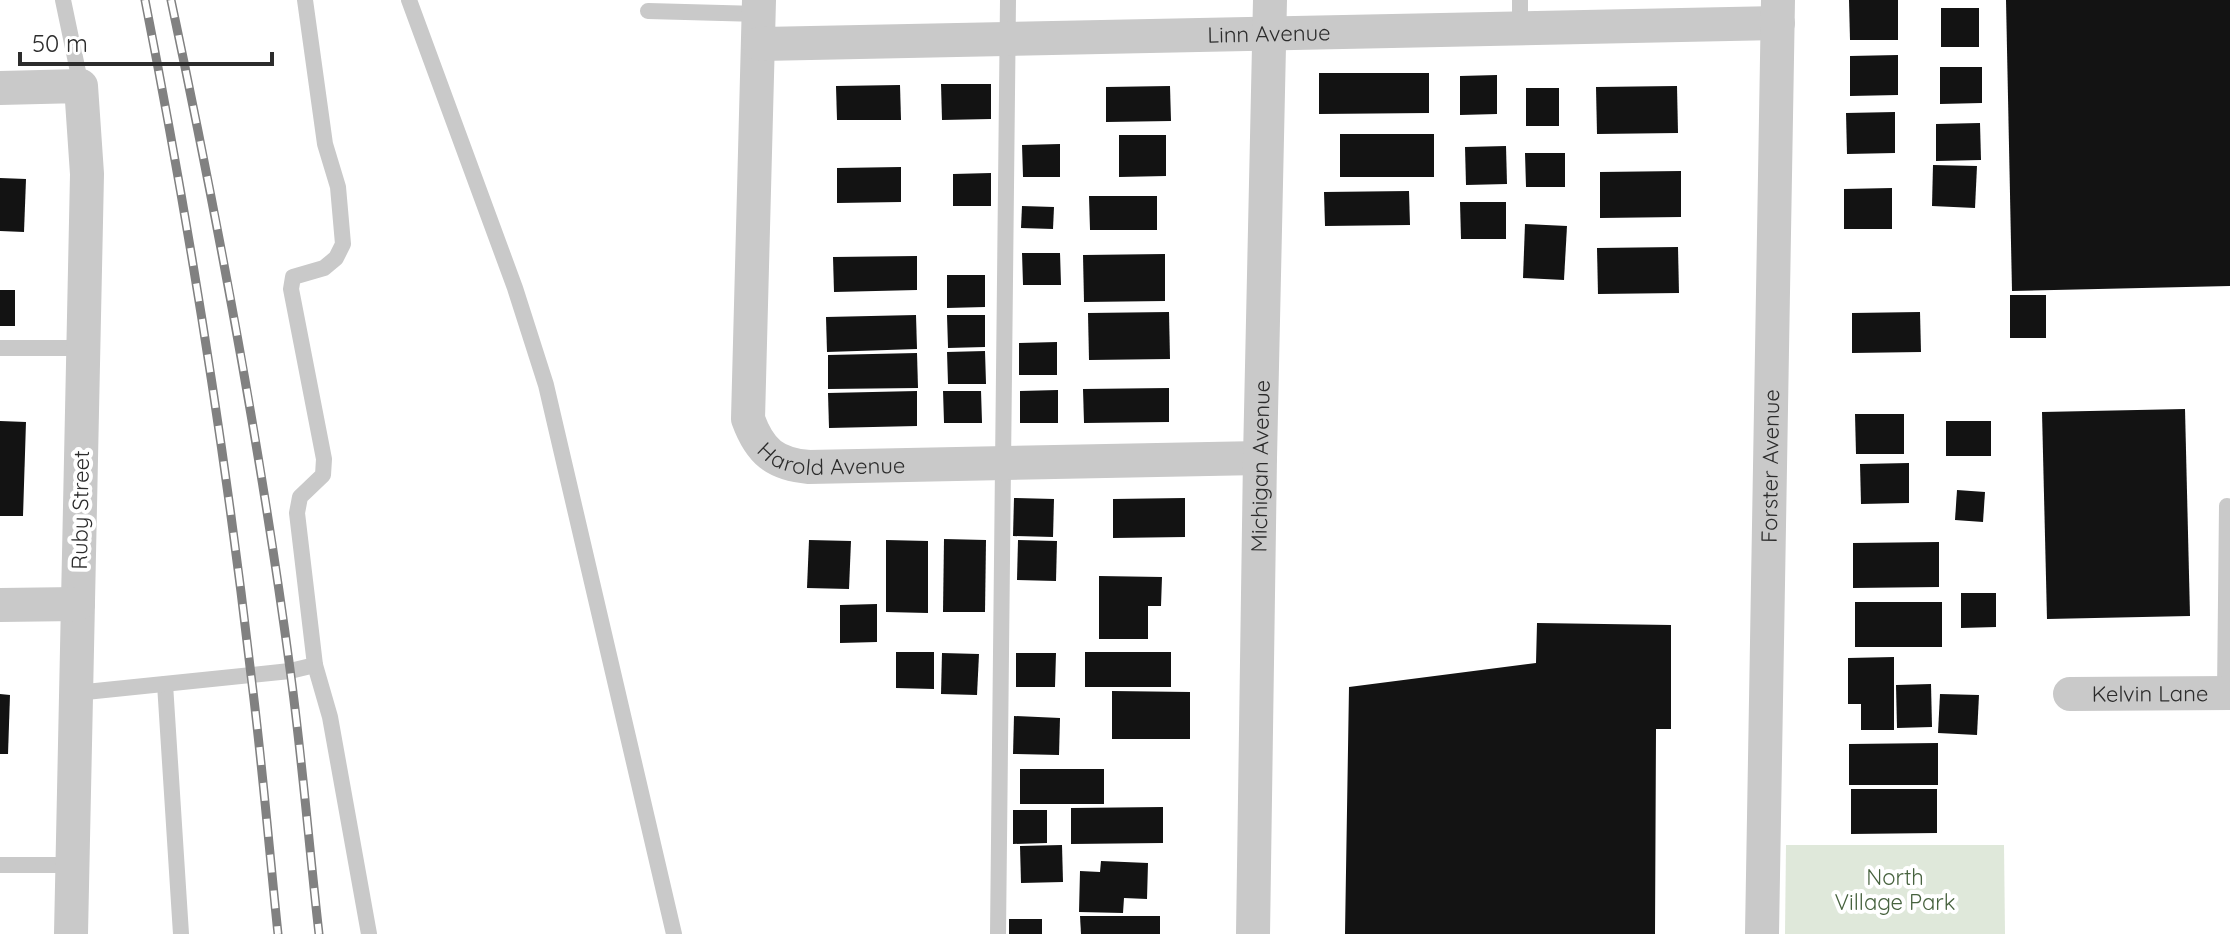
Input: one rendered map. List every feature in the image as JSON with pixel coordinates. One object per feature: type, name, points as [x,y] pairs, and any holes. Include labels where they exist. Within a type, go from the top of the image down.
[{"type":"street","name":"Linn Avenue","points":[[759,19],[1007,39],[1269,17],[1778,12]]},
{"type":"street","name":"Forster Avenue","points":[[1762,934],[1778,12]]},
{"type":"street","name":"Michigan Avenue","points":[[1253,934],[1269,17]]},
{"type":"street","name":"Harold Avenue","points":[[759,19],[748,419],[755,438],[768,452],[786,465],[809,467],[1260,458]]},
{"type":"street","points":[[0,88],[81,86]]},
{"type":"street","name":"Ruby Street","points":[[71,934],[87,174],[81,86]]},
{"type":"street","points":[[0,605],[78,604]]},
{"type":"street","name":"Kelvin Lane","points":[[2070,694],[2227,693]]},
{"type":"lane","points":[[63,0],[81,86]]},
{"type":"lane","points":[[305,0],[325,144],[338,187],[343,244],[336,258],[324,268],[293,277],[291,289],[324,459],[323,475],[300,497],[297,513],[315,665],[330,717],[369,934]]},
{"type":"lane","points":[[409,0],[515,288],[546,385],[674,934]]},
{"type":"lane","points":[[998,934],[1008,0]]},
{"type":"lane","points":[[648,11],[759,19]]},
{"type":"lane","points":[[0,348],[83,348]]},
{"type":"lane","points":[[2227,506],[2227,693]]},
{"type":"lane","points":[[76,693],[290,671],[315,665]]},
{"type":"lane","points":[[165,684],[181,934]]},
{"type":"lane","points":[[0,865],[71,865]]},
{"type":"green space","name":"North Village Park","points":[[1786,845],[2004,845],[2005,934],[1785,934]]},
{"type":"building","points":[[1849,0],[1898,0],[1898,40],[1850,40]]},
{"type":"building","points":[[2006,0],[2230,0],[2230,286],[2012,291]]},
{"type":"building","points":[[1941,8],[1979,8],[1979,47],[1941,47]]},
{"type":"building","points":[[1898,55],[1898,95],[1850,96],[1850,56]]},
{"type":"building","points":[[1940,67],[1982,67],[1982,103],[1940,104]]},
{"type":"building","points":[[1319,73],[1429,73],[1429,113],[1319,114]]},
{"type":"building","points":[[1497,75],[1497,114],[1460,115],[1460,76]]},
{"type":"building","points":[[941,84],[991,84],[991,119],[942,120]]},
{"type":"building","points":[[900,85],[901,120],[837,120],[836,86]]},
{"type":"building","points":[[1170,86],[1171,121],[1106,122],[1106,87]]},
{"type":"building","points":[[1677,86],[1678,133],[1597,134],[1596,87]]},
{"type":"building","points":[[1526,88],[1559,88],[1559,126],[1526,126]]},
{"type":"building","points":[[1895,112],[1895,153],[1847,154],[1846,113]]},
{"type":"building","points":[[1980,123],[1981,160],[1936,161],[1936,124]]},
{"type":"building","points":[[1340,134],[1434,134],[1434,177],[1340,177]]},
{"type":"building","points":[[1119,135],[1166,135],[1166,176],[1119,177]]},
{"type":"building","points":[[1060,144],[1060,177],[1023,177],[1022,145]]},
{"type":"building","points":[[1506,146],[1507,184],[1466,185],[1465,147]]},
{"type":"building","points":[[1525,153],[1565,153],[1565,187],[1526,187]]},
{"type":"building","points":[[1933,165],[1977,166],[1975,208],[1932,206]]},
{"type":"building","points":[[901,167],[901,202],[837,203],[837,168]]},
{"type":"building","points":[[1681,171],[1681,217],[1600,218],[1600,172]]},
{"type":"building","points":[[991,173],[991,206],[953,206],[953,174]]},
{"type":"building","points":[[0,178],[26,179],[24,232],[0,231]]},
{"type":"building","points":[[1892,188],[1892,229],[1844,229],[1844,189]]},
{"type":"building","points":[[1409,191],[1410,225],[1325,226],[1324,192]]},
{"type":"building","points":[[1089,196],[1157,196],[1157,230],[1090,230]]},
{"type":"building","points":[[1460,202],[1506,202],[1506,239],[1461,239]]},
{"type":"building","points":[[1022,206],[1054,207],[1053,229],[1021,228]]},
{"type":"building","points":[[1525,224],[1567,226],[1564,280],[1523,278]]},
{"type":"building","points":[[1678,247],[1679,293],[1598,294],[1597,248]]},
{"type":"building","points":[[1022,253],[1060,253],[1061,285],[1023,285]]},
{"type":"building","points":[[1165,254],[1165,301],[1084,302],[1083,255]]},
{"type":"building","points":[[917,256],[917,290],[834,292],[833,257]]},
{"type":"building","points":[[947,275],[985,275],[985,307],[947,308]]},
{"type":"building","points":[[0,290],[15,290],[15,326],[0,326]]},
{"type":"building","points":[[2010,295],[2046,295],[2046,338],[2010,338]]},
{"type":"building","points":[[1169,312],[1170,359],[1089,360],[1088,313]]},
{"type":"building","points":[[1920,312],[1921,352],[1852,353],[1852,313]]},
{"type":"building","points":[[916,315],[917,349],[827,352],[826,317]]},
{"type":"building","points":[[947,315],[985,315],[985,347],[948,348]]},
{"type":"building","points":[[1057,342],[1057,375],[1019,375],[1019,343]]},
{"type":"building","points":[[985,351],[986,384],[948,384],[947,352]]},
{"type":"building","points":[[917,353],[918,388],[828,389],[828,355]]},
{"type":"building","points":[[1169,388],[1169,422],[1084,423],[1083,389]]},
{"type":"building","points":[[1058,390],[1058,423],[1020,423],[1020,391]]},
{"type":"building","points":[[917,391],[917,426],[829,428],[828,393]]},
{"type":"building","points":[[943,391],[981,391],[982,423],[944,423]]},
{"type":"building","points":[[2185,409],[2190,616],[2047,619],[2042,412]]},
{"type":"building","points":[[1855,414],[1904,414],[1904,454],[1856,454]]},
{"type":"building","points":[[0,421],[26,422],[23,516],[0,516]]},
{"type":"building","points":[[1946,421],[1991,421],[1991,456],[1946,456]]},
{"type":"building","points":[[1909,463],[1909,503],[1861,504],[1860,464]]},
{"type":"building","points":[[1957,490],[1985,492],[1983,522],[1955,520]]},
{"type":"building","points":[[1014,498],[1054,499],[1053,537],[1013,536]]},
{"type":"building","points":[[1185,498],[1185,537],[1113,538],[1113,499]]},
{"type":"building","points":[[944,539],[986,540],[985,612],[943,612]]},
{"type":"building","points":[[809,540],[851,541],[849,589],[807,588]]},
{"type":"building","points":[[886,540],[928,541],[928,613],[886,612]]},
{"type":"building","points":[[1018,540],[1057,541],[1056,581],[1017,580]]},
{"type":"building","points":[[1939,542],[1939,587],[1853,588],[1853,543]]},
{"type":"building","points":[[1099,576],[1162,577],[1161,606],[1148,606],[1148,639],[1099,639]]},
{"type":"building","points":[[1961,593],[1996,593],[1996,627],[1961,628]]},
{"type":"building","points":[[1855,602],[1942,602],[1942,647],[1855,647]]},
{"type":"building","points":[[877,604],[877,642],[840,643],[840,605]]},
{"type":"building","points":[[1537,623],[1671,625],[1671,729],[1656,729],[1655,934],[1345,934],[1349,687],[1536,663]]},
{"type":"building","points":[[896,652],[934,652],[934,689],[896,688]]},
{"type":"building","points":[[1085,652],[1171,652],[1171,687],[1085,687]]},
{"type":"building","points":[[942,653],[979,654],[977,695],[941,694]]},
{"type":"building","points":[[1016,653],[1056,653],[1055,687],[1016,687]]},
{"type":"building","points":[[1894,657],[1894,730],[1861,730],[1861,704],[1848,704],[1848,658]]},
{"type":"building","points":[[1931,684],[1932,727],[1897,728],[1896,685]]},
{"type":"building","points":[[1112,691],[1190,692],[1190,739],[1112,739]]},
{"type":"building","points":[[0,694],[10,695],[8,754],[0,754]]},
{"type":"building","points":[[1940,694],[1979,695],[1977,735],[1938,733]]},
{"type":"building","points":[[1014,716],[1060,718],[1059,755],[1013,754]]},
{"type":"building","points":[[1938,743],[1938,785],[1849,785],[1849,744]]},
{"type":"building","points":[[1020,769],[1104,769],[1104,804],[1020,804]]},
{"type":"building","points":[[1851,789],[1937,789],[1937,833],[1851,834]]},
{"type":"building","points":[[1163,807],[1163,843],[1071,844],[1071,808]]},
{"type":"building","points":[[1013,810],[1047,810],[1047,843],[1013,844]]},
{"type":"building","points":[[1062,845],[1063,882],[1021,883],[1020,846]]},
{"type":"building","points":[[1101,861],[1148,863],[1147,899],[1124,898],[1123,913],[1079,912],[1080,871],[1100,872]]},
{"type":"building","points":[[1080,916],[1160,916],[1160,934],[1081,934]]},
{"type":"building","points":[[1009,919],[1042,919],[1042,934],[1009,934]]},
{"type":"railway","points":[[145,0],[218,421],[255,707],[278,934]]},
{"type":"railway","points":[[171,0],[252,417],[294,702],[319,934]]}]
